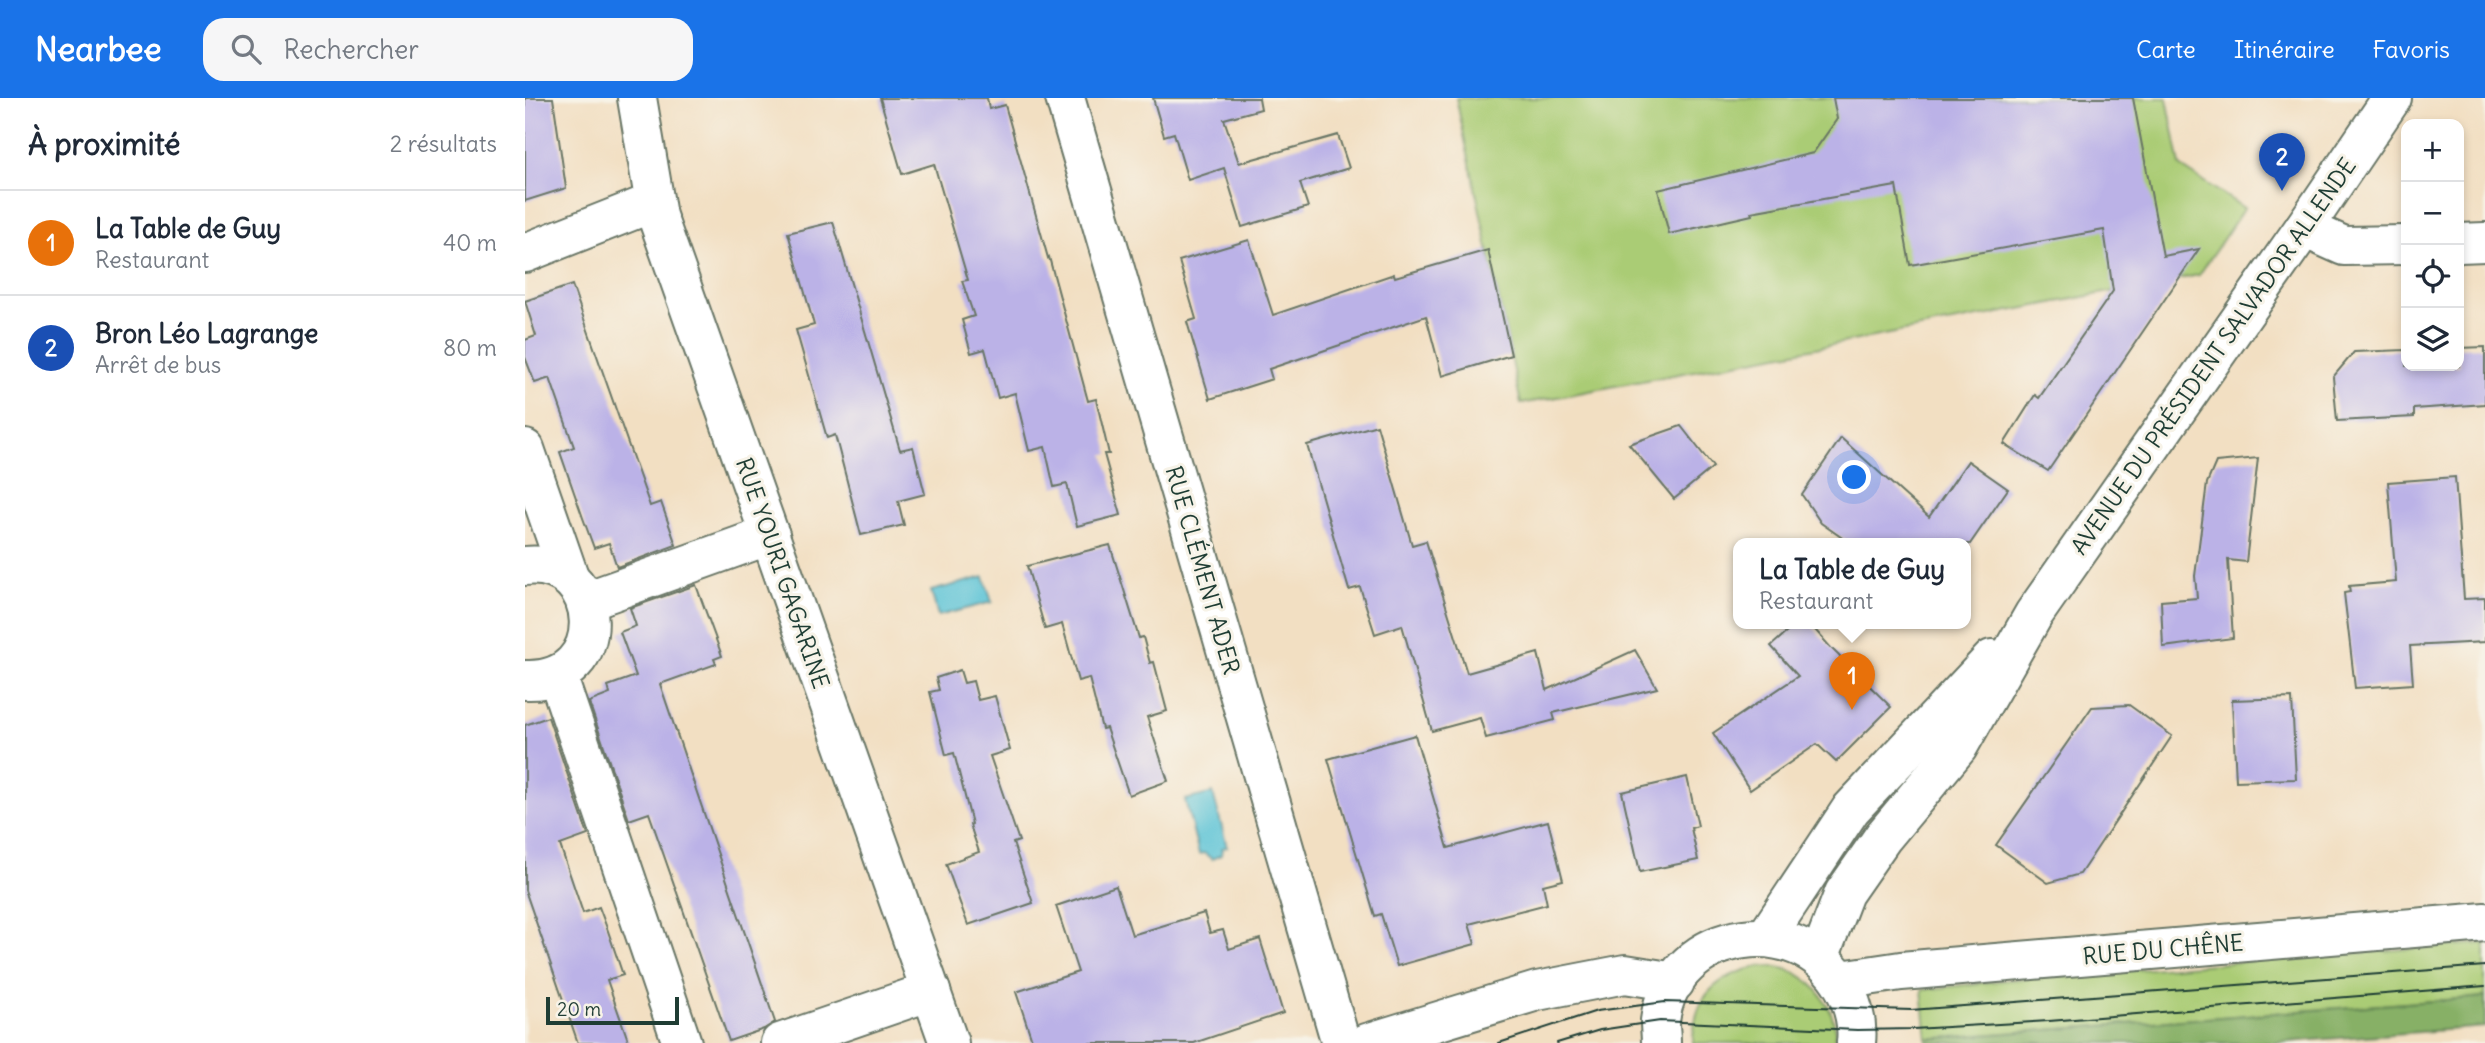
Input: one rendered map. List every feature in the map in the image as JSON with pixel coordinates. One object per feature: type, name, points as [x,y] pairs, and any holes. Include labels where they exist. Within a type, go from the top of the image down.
[{"type":"street","name":"RUE YOURI GAGARINE","points":[[637,98],[657,216],[949,1043]]},
{"type":"street","name":"RUE CLÉMENT ADER","points":[[1065,98],[1341,1043]]},
{"type":"street","name":"AVENUE DU PRÉSIDENT SALVADOR ALLENDE","points":[[1830,969],[1844,893],[1883,837],[1958,747],[2034,614],[2392,98]]},
{"type":"street","points":[[525,253],[654,202]]},
{"type":"street","points":[[2304,228],[2344,246],[2401,245]]},
{"type":"street","points":[[2464,243],[2485,242]]},
{"type":"street","points":[[525,449],[590,618],[589,636],[572,666],[541,678],[682,1043]]},
{"type":"street","points":[[578,590],[770,535]]},
{"type":"street","points":[[525,566],[553,569],[578,590]]},
{"type":"street","name":"AVENUE DU PRÉSIDENT SALVADOR ALLENDE","points":[[1766,937],[1851,809],[2034,614]]},
{"type":"street","name":"RUE DU CHÊNE","points":[[1830,969],[1914,970],[2485,922]]},
{"type":"street","points":[[1661,1043],[1660,1021],[1665,1002],[1675,982],[1692,962],[1714,947],[1739,938],[1766,937],[1794,944],[1830,969],[1854,1010],[1856,1043]]},
{"type":"street","points":[[1367,1043],[1537,990],[1625,974],[1675,982]]},
{"type":"street","points":[[780,1043],[930,990]]},
{"type":"green space","points":[[1456,98],[2167,98],[2180,166],[2244,208],[2199,275],[1521,404]]},
{"type":"green space","points":[[2485,943],[2485,997],[1927,1039],[1922,990],[2006,980]]},
{"type":"green space","points":[[1761,966],[1794,972],[1814,987],[1822,996],[1833,1019],[1835,1043],[1693,1043],[1697,1012],[1711,990],[1732,975]]},
{"type":"green space","points":[[2485,997],[2485,1027],[2273,1043],[1927,1043],[1927,1039]]},
{"type":"water","points":[[984,577],[992,602],[938,616],[931,591]]},
{"type":"water","points":[[1213,793],[1227,847],[1222,848],[1221,855],[1212,859],[1204,853],[1199,854],[1185,800]]},
{"type":"building","points":[[525,98],[553,98],[566,188],[525,201]]},
{"type":"building","points":[[880,98],[987,98],[989,109],[1005,105],[1088,401],[1096,399],[1109,454],[1104,454],[1121,515],[1077,526],[1067,484],[1054,487],[1045,447],[1029,451],[1015,393],[998,398],[985,349],[971,353],[962,320],[974,316],[962,281],[968,280],[934,164],[902,174]]},
{"type":"building","points":[[1153,98],[1259,98],[1261,109],[1224,119],[1239,163],[1338,135],[1349,168],[1300,183],[1308,207],[1242,227],[1224,168],[1188,180],[1174,133],[1164,136]]},
{"type":"building","points":[[1833,98],[2133,98],[2163,256],[2199,249],[2048,471],[2004,444],[2035,395],[2039,398],[2113,291],[2104,230],[1910,265],[1896,186],[1751,212],[1752,215],[1669,234],[1658,190],[1813,153],[1837,119]]},
{"type":"building","points":[[833,222],[900,450],[913,447],[925,494],[898,501],[904,525],[861,535],[835,435],[827,438],[796,330],[814,325],[788,233]]},
{"type":"building","points":[[1249,240],[1273,315],[1394,274],[1395,277],[1488,250],[1511,355],[1442,376],[1426,316],[1269,369],[1272,379],[1210,399],[1187,322],[1196,319],[1179,261]]},
{"type":"building","points":[[572,285],[650,506],[661,502],[676,545],[617,567],[609,543],[594,548],[583,518],[560,452],[574,447],[550,378],[535,383],[525,357],[525,340],[536,336],[525,301]]},
{"type":"building","points":[[2485,347],[2485,404],[2414,409],[2414,417],[2337,421],[2333,377],[2354,352],[2401,350],[2401,371],[2464,371],[2464,348]]},
{"type":"building","points":[[1377,425],[1412,545],[1426,541],[1467,673],[1538,653],[1547,690],[1635,650],[1657,688],[1553,713],[1555,720],[1486,738],[1480,718],[1432,731],[1402,625],[1375,634],[1360,587],[1349,590],[1307,445]]},
{"type":"building","points":[[1681,426],[1713,467],[1674,499],[1629,444]]},
{"type":"building","points":[[1841,438],[1929,517],[1968,461],[2008,489],[1971,543],[1971,538],[1842,538],[1821,523],[1802,495]]},
{"type":"building","points":[[2258,458],[2246,562],[2228,560],[2233,638],[2163,647],[2161,601],[2197,598],[2195,576],[2207,483],[2216,462]]},
{"type":"building","points":[[2455,477],[2464,599],[2485,598],[2485,642],[2410,646],[2413,684],[2355,688],[2344,593],[2350,592],[2349,586],[2396,582],[2388,482]]},
{"type":"building","points":[[1110,545],[1139,638],[1143,637],[1150,663],[1154,662],[1167,711],[1147,717],[1168,781],[1129,795],[1106,728],[1102,729],[1089,678],[1078,681],[1062,624],[1045,629],[1027,566]]},
{"type":"building","points":[[696,585],[722,656],[714,659],[716,664],[660,684],[775,1022],[764,1029],[729,1041],[649,813],[629,820],[589,702],[610,694],[608,686],[636,676],[620,632],[636,626],[630,608]]},
{"type":"building","points":[[1790,629],[1814,629],[1891,707],[1836,762],[1817,744],[1750,790],[1713,733],[1798,676],[1771,646]]},
{"type":"building","points":[[960,670],[964,683],[973,681],[978,700],[995,696],[1010,750],[990,756],[1019,841],[1013,843],[1033,903],[968,925],[946,864],[979,852],[970,825],[972,824],[954,753],[946,755],[930,692],[939,690],[936,678]]},
{"type":"building","points":[[2292,698],[2296,779],[2236,781],[2232,700]]},
{"type":"building","points":[[2129,705],[2172,736],[2080,874],[2048,883],[1996,845],[2092,707]]},
{"type":"building","points":[[548,717],[588,835],[560,845],[583,913],[599,907],[608,931],[623,975],[607,980],[629,1043],[578,1043],[525,890],[525,725]]},
{"type":"building","points":[[1415,735],[1448,848],[1548,821],[1563,880],[1543,885],[1547,904],[1469,924],[1475,944],[1397,966],[1381,914],[1375,916],[1328,759]]},
{"type":"building","points":[[1687,777],[1698,826],[1691,828],[1698,860],[1640,872],[1622,792]]},
{"type":"building","points":[[1116,886],[1132,935],[1204,913],[1210,933],[1223,930],[1229,949],[1260,939],[1283,1013],[1194,1043],[1033,1043],[1016,992],[1078,972],[1056,906]]},
{"type":"tram line","points":[[1499,1043],[1597,1011],[1665,1002],[1911,1010],[2485,966]]},
{"type":"tram line","points":[[1557,1043],[1600,1030],[1660,1021],[1857,1030],[1913,1029],[2049,1021],[2485,986]]},
{"type":"place","name":"Bron Léo Lagrange","points":[[2282,191]]},
{"type":"place","name":"La Table de Guy","points":[[1852,710]]}]
